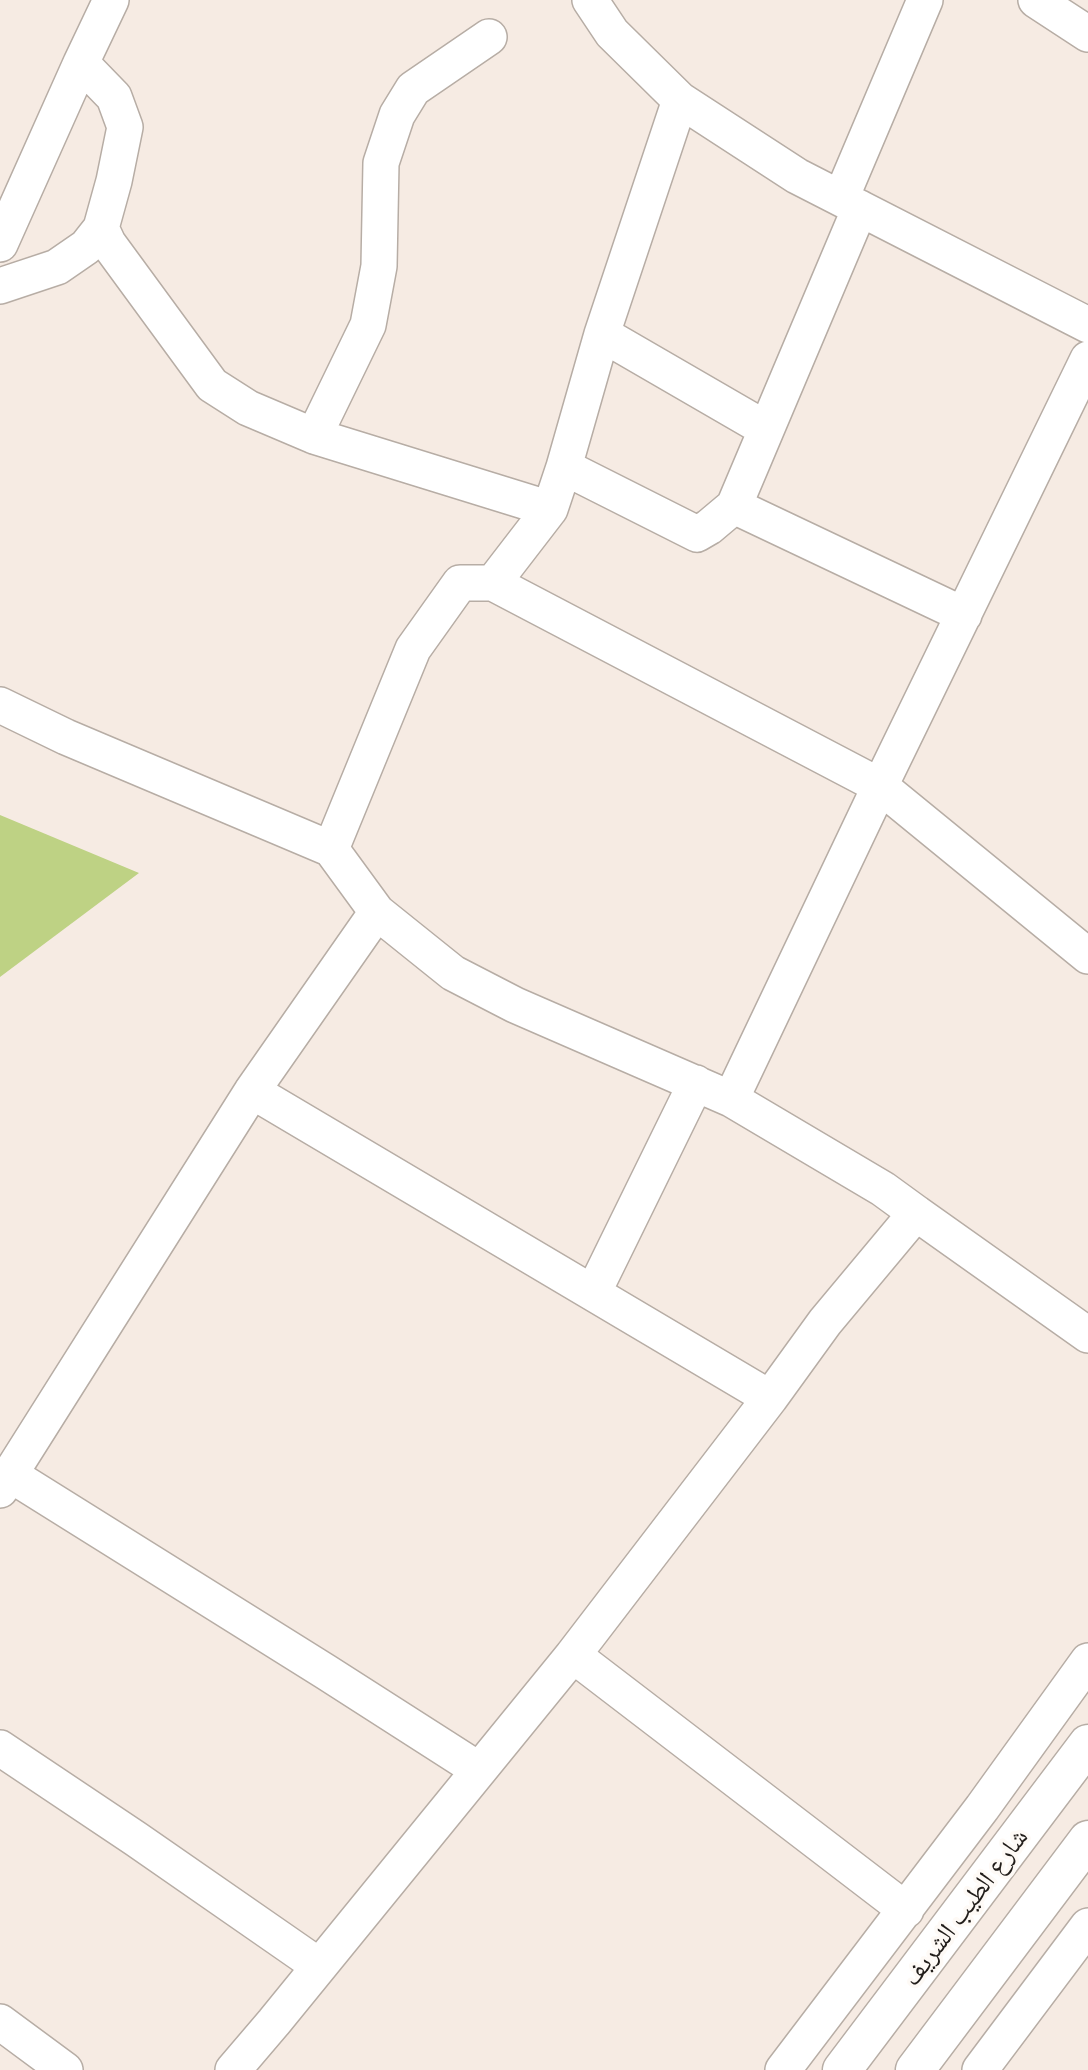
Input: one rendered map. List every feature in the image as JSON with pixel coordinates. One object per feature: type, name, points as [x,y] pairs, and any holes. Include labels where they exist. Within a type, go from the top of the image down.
[{"type":"main road","name":"شارع الطيب الشريف","points":[[842,2070],[1088,1744]]},
{"type":"main road","points":[[915,2070],[1088,1840]]},
{"type":"street","points":[[0,244],[111,0]]},
{"type":"street","points":[[590,0],[612,33],[680,100],[797,176],[1088,324]]},
{"type":"street","points":[[564,467],[698,534],[734,506],[766,429],[925,0]]},
{"type":"street","points":[[1036,0],[1088,34]]},
{"type":"street","points":[[314,436],[368,326],[379,265],[381,163],[397,115],[413,89],[489,37]]},
{"type":"street","points":[[0,286],[57,267],[86,247],[101,228],[125,127],[114,97],[81,63]]},
{"type":"street","points":[[493,583],[550,509],[602,334],[680,100]]},
{"type":"street","points":[[101,228],[108,243],[212,385],[248,408],[314,436],[550,509]]},
{"type":"street","points":[[602,334],[766,429]]},
{"type":"street","points":[[732,1099],[964,615],[1077,411],[1088,359]]},
{"type":"street","points":[[734,506],[964,615]]},
{"type":"street","points":[[331,849],[413,649],[460,583],[493,583],[880,786],[1088,956]]},
{"type":"street","points":[[0,705],[66,737],[331,849],[377,912],[453,973],[515,1005],[732,1099],[883,1189],[1088,1335]]},
{"type":"street","points":[[377,912],[252,1091],[4,1481],[327,1672],[478,1770]]},
{"type":"street","points":[[593,1293],[696,1083]]},
{"type":"street","points":[[252,1091],[770,1398]]},
{"type":"street","points":[[233,2070],[573,1655],[825,1322],[916,1213]]},
{"type":"street","points":[[573,1655],[906,1910]]},
{"type":"street","points":[[783,2070],[906,1910],[1088,1661]]},
{"type":"street","points":[[0,1748],[319,1966]]},
{"type":"street","points":[[980,2070],[1088,1926]]},
{"type":"street","points":[[0,2022],[65,2070]]},
{"type":"green space","points":[[0,815],[139,873],[0,977]]}]
